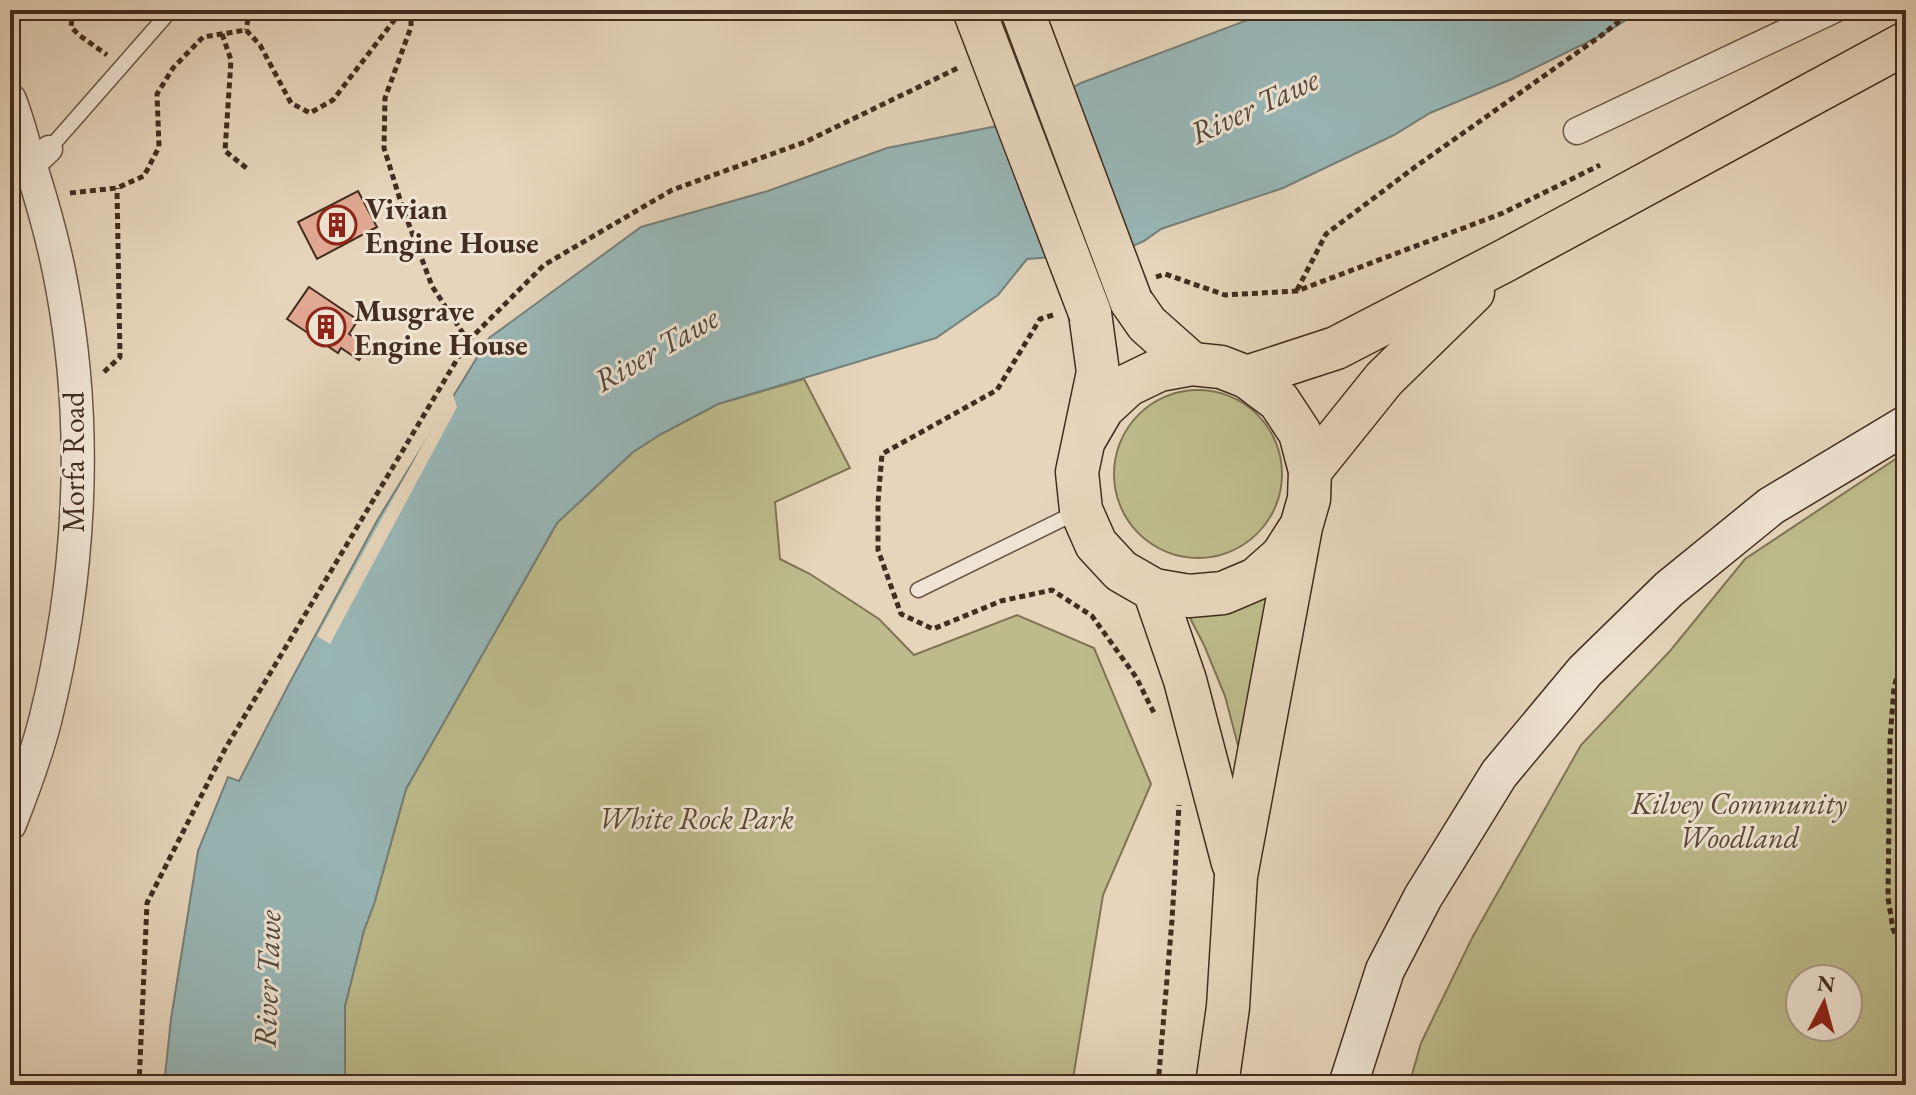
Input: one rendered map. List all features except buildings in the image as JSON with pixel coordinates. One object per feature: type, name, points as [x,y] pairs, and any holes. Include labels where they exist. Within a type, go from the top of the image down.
[{"type":"main road","points":[[974,10],[1090,313],[1098,372],[1077,472],[1081,510],[1096,544],[1121,571],[1154,590],[1189,596],[1223,593],[1256,579],[1282,556],[1301,527]]},
{"type":"main road","points":[[1037,17],[1131,301],[1147,324],[1192,364]]},
{"type":"main road","points":[[1247,377],[1336,348],[1506,260],[1906,43]]},
{"type":"main road","points":[[1310,471],[1384,379],[1506,260]]},
{"type":"main road","points":[[1086,437],[1103,408],[1128,385],[1159,370],[1192,364],[1221,367],[1247,377],[1279,401],[1300,433],[1310,471],[1309,499],[1301,527],[1236,876],[1228,1007],[1217,1085]]},
{"type":"main road","points":[[1348,1085],[1385,970],[1423,897],[1499,774],[1585,671],[1669,589],[1771,506],[1906,425]]},
{"type":"main road","points":[[1154,590],[1185,680],[1236,876]]},
{"type":"street","points":[[1577,131],[1833,10]]},
{"type":"street","name":"Morfa Road","points":[[10,100],[19,122],[63,288],[78,459],[72,578],[61,650],[45,723],[10,824]]},
{"type":"lane","points":[[32,171],[171,10]]},
{"type":"lane","points":[[918,590],[1081,510]]},
{"type":"path","points":[[73,10],[71,27],[120,66]]},
{"type":"path","points":[[244,10],[248,19],[246,30]]},
{"type":"path","points":[[246,30],[260,45],[291,103],[310,113],[333,100],[402,10]]},
{"type":"path","points":[[411,10],[411,27],[385,98],[384,148],[432,286],[468,341]]},
{"type":"path","points":[[1037,17],[1079,10]]},
{"type":"path","points":[[1297,291],[1326,234],[1633,10]]},
{"type":"path","points":[[32,171],[117,188],[144,176],[159,147],[157,94],[173,68],[203,37],[246,30]]},
{"type":"path","points":[[222,34],[231,60],[225,151],[249,170]]},
{"type":"path","points":[[139,1085],[147,903],[225,749],[468,341],[544,265],[672,190],[805,142],[970,63]]},
{"type":"path","points":[[1165,274],[1225,295],[1297,291],[1503,213],[1600,165]]},
{"type":"path","points":[[75,400],[120,357],[117,188]]},
{"type":"path","points":[[1040,319],[997,390],[882,454],[878,550],[901,614],[933,629],[1001,601],[1052,590],[1092,616],[1136,677],[1159,724]]},
{"type":"path","points":[[1906,640],[1894,688],[1890,740],[1888,898],[1893,929],[1906,958]]},
{"type":"path","points":[[1158,1085],[1179,800]]},
{"type":"green space","name":"White Rock Park","points":[[804,379],[850,468],[775,502],[780,559],[810,574],[879,619],[914,655],[1017,615],[1094,648],[1151,784],[1103,895],[1072,1085],[345,1085],[345,1006],[406,789],[557,523],[633,452],[661,434],[718,404]]},
{"type":"green space","points":[[1198,390],[1230,397],[1257,415],[1275,442],[1282,474],[1275,506],[1257,533],[1230,551],[1198,558],[1166,551],[1139,533],[1121,506],[1114,474],[1121,442],[1139,415],[1166,397]]},
{"type":"green space","name":"Kilvey Community Woodland","points":[[1906,452],[1906,1085],[1409,1085],[1421,1043],[1472,938],[1581,745],[1670,651],[1745,559]]},
{"type":"green space","points":[[1268,590],[1244,768],[1225,696],[1189,616]]},
{"type":"water","name":"River Tawe","points":[[1274,10],[1642,10],[1602,35],[1512,79],[1430,113],[1394,135],[1283,188],[1161,229],[1123,250],[1027,259],[998,295],[936,338],[718,404],[633,452],[557,523],[406,789],[345,1006],[345,1085],[164,1085],[171,1019],[198,851],[228,777],[239,781],[378,519],[489,338],[641,227],[768,191],[887,148],[1007,124],[1081,83]]},
{"type":"pier","points":[[452,391],[457,407],[330,644],[317,636]]},
{"type":"place","name":"Vivian Engine House","points":[[337,225]]},
{"type":"place","name":"Musgrave Engine House","points":[[326,327]]}]
